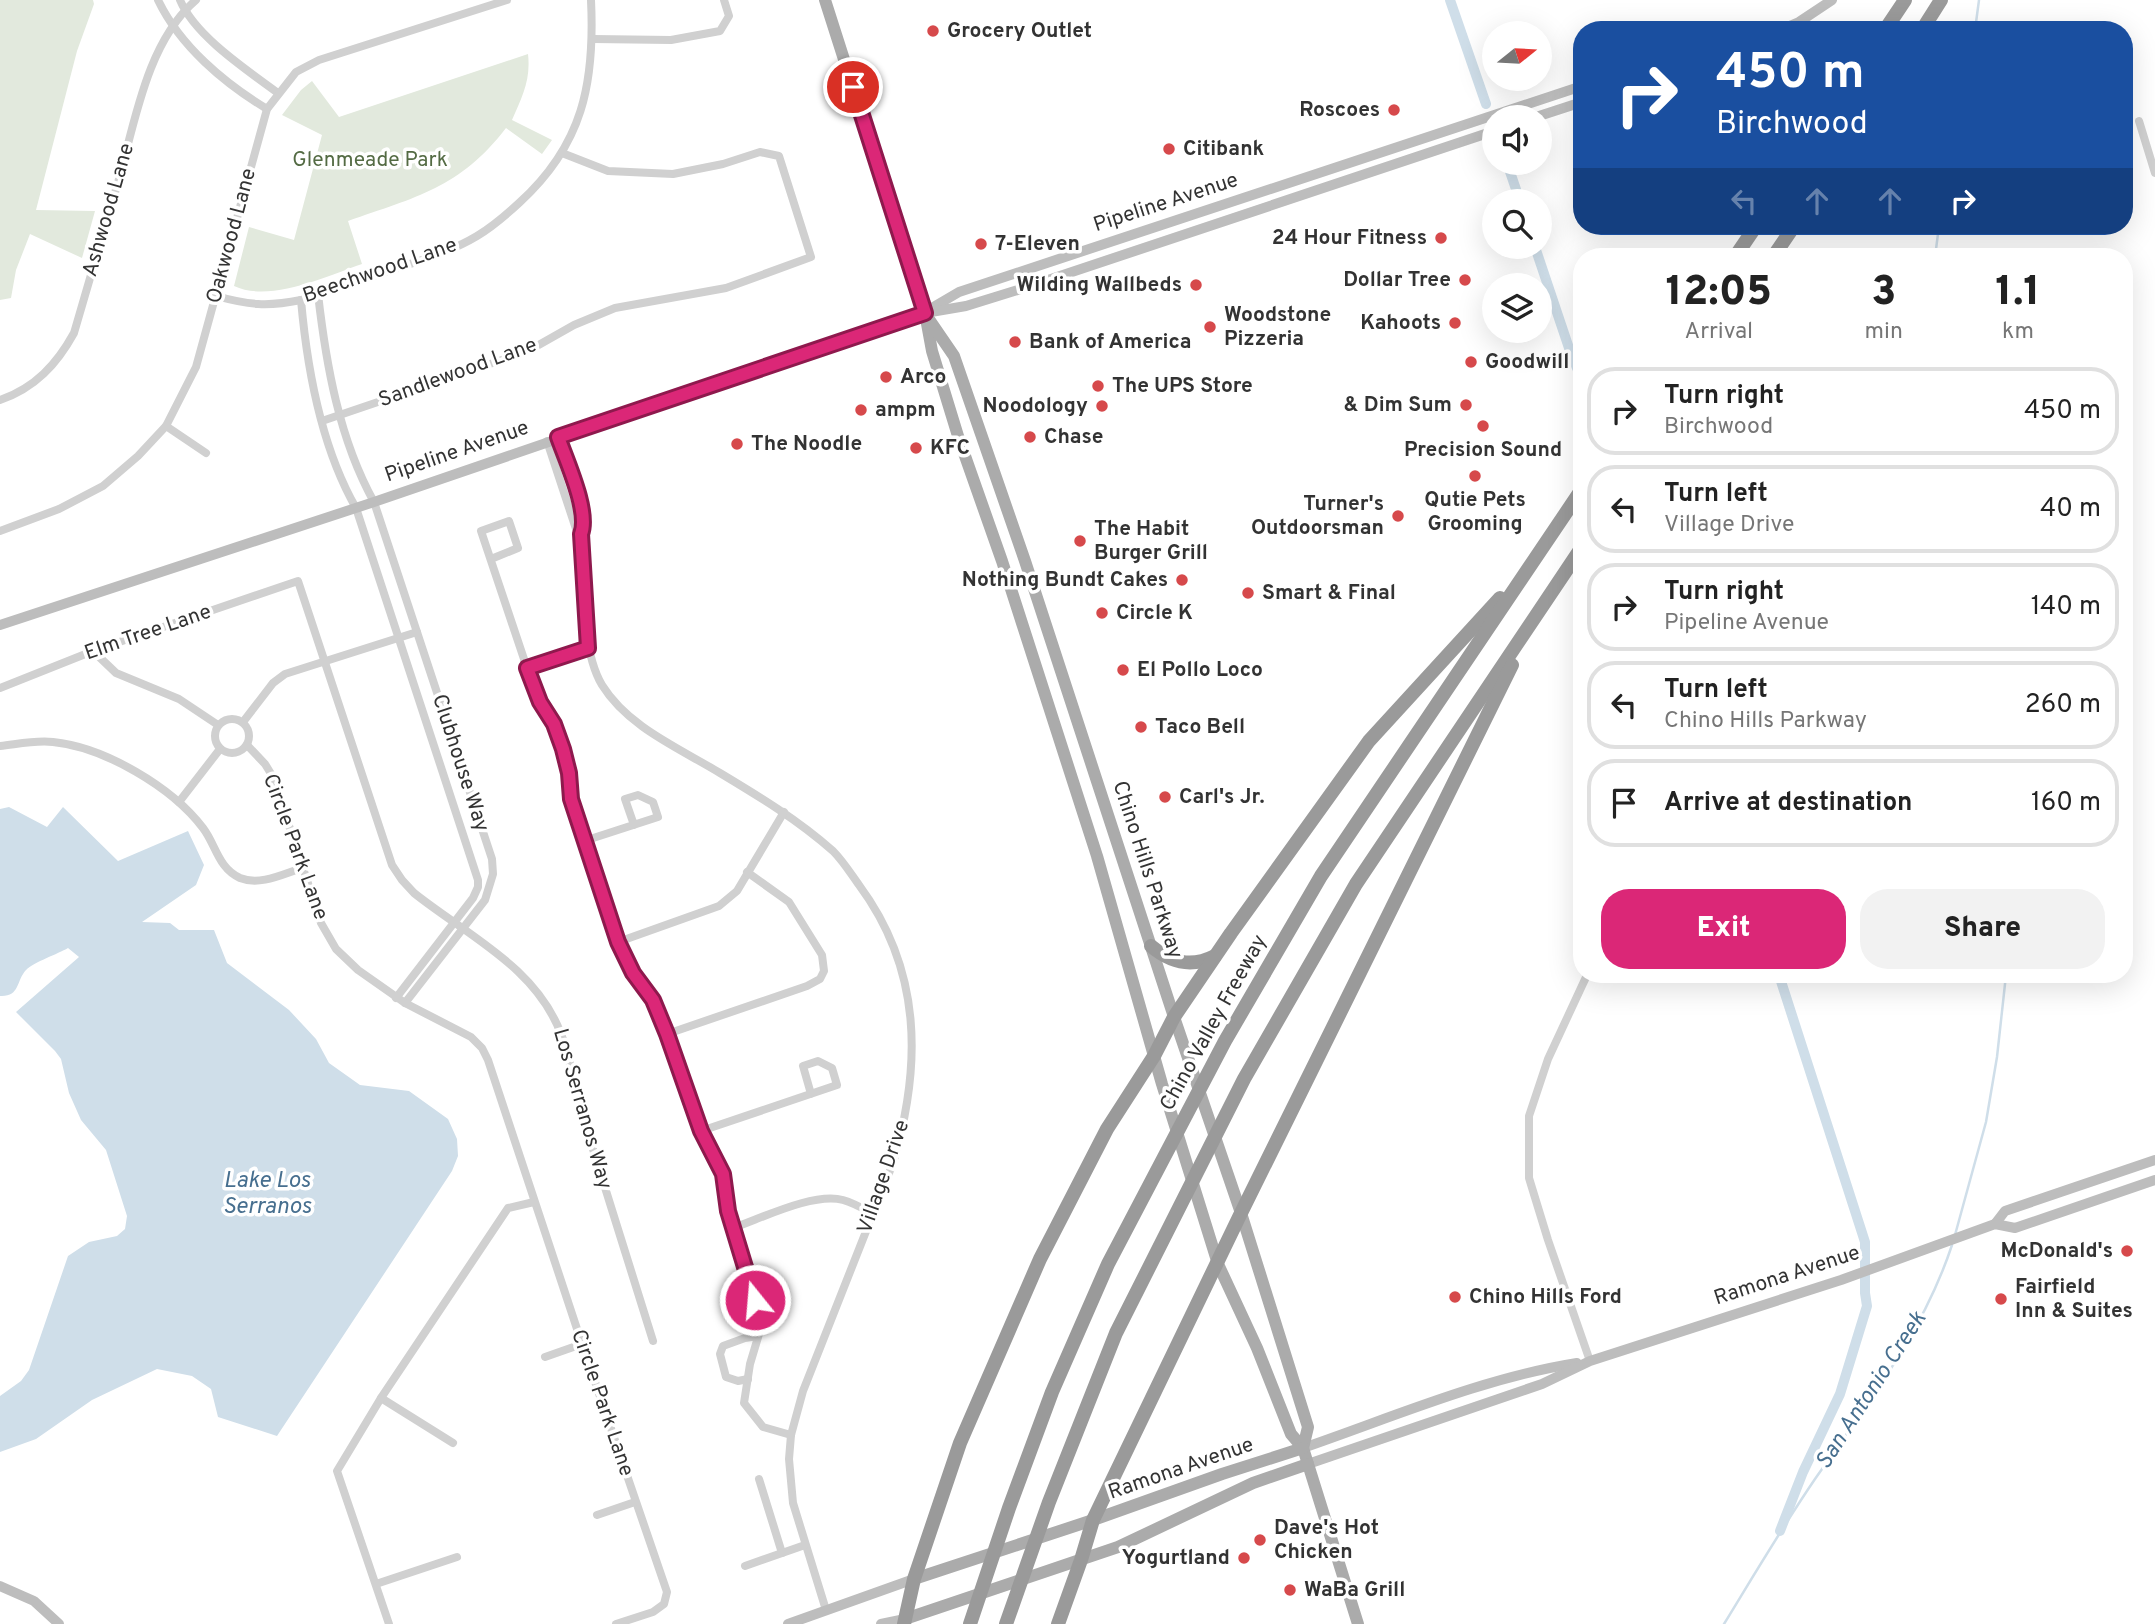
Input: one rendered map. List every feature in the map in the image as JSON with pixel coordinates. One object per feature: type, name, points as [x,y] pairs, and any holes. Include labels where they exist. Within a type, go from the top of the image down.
[{"type":"highway","points":[[1891,21],[1905,0]]},
{"type":"highway","points":[[1928,21],[1941,0]]},
{"type":"highway","name":"Chino Valley Freeway","points":[[970,1624],[1052,1392],[1108,1264],[1225,1041],[1321,876],[1573,502]]},
{"type":"highway","points":[[1006,1624],[1049,1502],[1116,1333],[1244,1079],[1356,884],[1573,560]]},
{"type":"highway","points":[[905,1621],[914,1579],[960,1443],[1040,1259],[1107,1129],[1154,1056],[1174,1017],[1215,956],[1369,741],[1534,561]]},
{"type":"highway","points":[[1058,1624],[1093,1520],[1241,1213],[1536,616]]},
{"type":"highway","points":[[1151,946],[1163,956],[1188,964],[1203,962],[1215,956]]},
{"type":"main road","name":"Chino Hills Parkway","points":[[825,0],[925,313],[932,351],[955,425],[1097,856],[1154,1056],[1218,1264],[1257,1348],[1291,1434],[1303,1448],[1358,1624]]},
{"type":"main road","points":[[1800,21],[1832,0]]},
{"type":"main road","name":"Pipeline Avenue","points":[[925,313],[959,292],[1573,89]]},
{"type":"main road","points":[[1552,112],[1573,105]]},
{"type":"main road","name":"Pipeline Avenue","points":[[0,625],[374,502],[925,313],[966,306],[1024,288],[1482,136]]},
{"type":"main road","name":"Chino Hills Parkway","points":[[925,313],[954,356],[1025,561],[1241,1213],[1308,1427],[1303,1448]]},
{"type":"main road","points":[[2153,1161],[2155,1174]]},
{"type":"main road","name":"Ramona Avenue","points":[[1995,1224],[2005,1211],[2153,1161]]},
{"type":"main road","name":"Ramona Avenue","points":[[881,1624],[905,1621],[1081,1560],[1118,1546],[1253,1483],[1542,1384],[1590,1361],[1841,1280],[1995,1224],[2015,1228],[2155,1180]]},
{"type":"main road","name":"Ramona Avenue","points":[[788,1624],[1441,1399],[1536,1370],[1590,1361]]},
{"type":"main road","points":[[0,1586],[34,1601],[59,1624]]},
{"type":"street","points":[[158,0],[172,26],[210,65],[244,95],[267,109]]},
{"type":"street","points":[[180,0],[184,10],[207,36],[278,93]]},
{"type":"street","name":"Ashwood Lane","points":[[0,400],[12,396],[52,368],[74,333],[150,70],[172,26],[196,0]]},
{"type":"street","name":"Oakwood Lane","points":[[0,531],[59,509],[103,486],[138,456],[166,426],[196,368],[267,109],[296,72],[319,60],[507,0]]},
{"type":"street","name":"Beechwood Lane","points":[[216,296],[249,305],[301,299],[439,254],[478,236],[503,217],[537,186],[562,153],[578,121],[589,80],[593,39],[591,0]]},
{"type":"street","points":[[593,39],[671,40],[720,31],[729,16],[724,0]]},
{"type":"street","points":[[2139,121],[2155,173]]},
{"type":"street","name":"Sandlewood Lane","points":[[322,421],[528,351],[573,325],[615,308],[726,288],[811,257],[779,156],[760,152],[723,164],[673,174],[608,171],[562,153]]},
{"type":"street","name":"Clubhouse Way","points":[[318,294],[327,359],[341,415],[364,483],[374,502],[492,859],[491,886],[485,900],[405,1003]]},
{"type":"street","name":"Clubhouse Way","points":[[301,299],[308,365],[322,421],[345,489],[356,508],[477,873],[476,892],[396,998]]},
{"type":"street","points":[[166,426],[206,453]]},
{"type":"street","name":"Village Drive","points":[[558,437],[584,526],[581,534],[588,648],[593,667],[603,687],[632,720],[784,811],[835,853],[885,924],[898,959],[908,999],[912,1069],[904,1126],[893,1163],[803,1391],[792,1435],[789,1459],[793,1503],[826,1610]]},
{"type":"street","name":"Village Drive","points":[[547,441],[576,529],[581,534]]},
{"type":"street","points":[[560,481],[571,476]]},
{"type":"street","points":[[491,559],[518,548],[509,521],[481,531],[527,668],[563,749],[569,773],[571,799],[618,942],[633,973],[653,1000],[701,1131],[723,1174],[728,1211],[762,1324],[744,1403],[763,1427],[792,1435]]},
{"type":"street","name":"Elm Tree Lane","points":[[0,688],[93,651],[298,581]]},
{"type":"street","name":"Los Serranos Way","points":[[298,581],[392,866],[414,893],[505,958],[527,978],[550,1008],[572,1068],[572,1082],[653,1341]]},
{"type":"street","points":[[243,722],[273,683],[285,674],[417,632]]},
{"type":"street","points":[[527,668],[588,648]]},
{"type":"street","points":[[93,651],[116,673],[179,699],[218,725]]},
{"type":"street","points":[[230,718],[243,722],[249,736],[247,745],[234,753],[220,749],[215,737],[218,725],[230,718]]},
{"type":"street","points":[[0,746],[33,741],[68,745],[126,767],[179,802],[206,831],[223,865],[240,877],[259,881],[302,868]]},
{"type":"street","name":"Circle Park Lane","points":[[247,745],[273,777],[321,923],[336,949],[358,970],[396,998],[471,1037],[482,1048],[488,1060],[667,1592],[664,1604],[653,1612],[616,1624]]},
{"type":"street","points":[[179,802],[220,749]]},
{"type":"street","points":[[618,942],[719,906],[737,891],[784,811]]},
{"type":"street","points":[[584,841],[634,825]]},
{"type":"street","points":[[667,1034],[807,986],[820,979],[824,971],[822,955],[789,902],[747,872]]},
{"type":"street","points":[[1583,983],[1548,1059],[1529,1116],[1530,1178],[1548,1240],[1590,1361]]},
{"type":"street","points":[[701,1131],[811,1094],[837,1085],[832,1068],[818,1062],[803,1066],[811,1094]]},
{"type":"street","points":[[733,1228],[812,1201],[829,1198],[845,1200],[873,1214]]},
{"type":"street","points":[[389,1624],[337,1471],[381,1398],[509,1208],[534,1202]]},
{"type":"street","points":[[748,1379],[738,1381],[726,1377],[720,1354],[723,1346],[758,1336]]},
{"type":"street","points":[[545,1357],[582,1344]]},
{"type":"street","points":[[381,1398],[453,1444]]},
{"type":"street","points":[[759,1479],[782,1553]]},
{"type":"street","points":[[597,1515],[635,1502]]},
{"type":"street","points":[[745,1566],[804,1545]]},
{"type":"street","points":[[376,1584],[457,1557]]},
{"type":"green space","points":[[0,0],[93,0],[36,210],[95,211],[82,258],[30,234],[16,270],[11,298],[0,300]]},
{"type":"green space","name":"Glenmeade Park","points":[[528,54],[527,80],[512,120],[552,140],[542,154],[506,128],[489,148],[454,177],[416,197],[348,221],[362,264],[316,281],[281,290],[248,290],[234,286],[249,227],[294,240],[322,135],[282,115],[301,90],[312,81],[339,117]]},
{"type":"water","name":"Lake Los Serranos","points":[[9,807],[47,827],[63,807],[118,861],[188,831],[204,865],[196,885],[142,922],[170,923],[179,930],[214,930],[227,963],[289,1010],[316,1039],[329,1063],[360,1085],[409,1091],[448,1119],[457,1139],[458,1156],[452,1171],[277,1436],[218,1417],[211,1389],[192,1376],[157,1369],[92,1400],[36,1439],[0,1452],[0,1396],[21,1381],[29,1370],[68,1256],[89,1242],[117,1236],[125,1229],[127,1216],[106,1150],[81,1120],[69,1093],[61,1059],[16,1012],[79,957],[68,948],[40,961],[26,970],[11,994],[0,996],[0,809]]},
{"type":"waterway","points":[[1450,0],[1486,104]]},
{"type":"waterway","name":"San Antonio Creek","points":[[1976,21],[1979,0]]},
{"type":"waterway","points":[[1511,175],[1516,189]]},
{"type":"waterway","name":"San Antonio Creek","points":[[1936,248],[1938,235]]},
{"type":"waterway","points":[[1539,259],[1573,359]]},
{"type":"waterway","points":[[1780,1531],[1803,1472],[1840,1394],[1867,1306],[1865,1242],[1782,983]]},
{"type":"waterway","name":"San Antonio Creek","points":[[1955,1235],[1986,1122],[2005,983]]},
{"type":"waterway","name":"San Antonio Creek","points":[[1724,1624],[1815,1479],[1910,1338],[1926,1308],[1952,1245]]},
{"type":"place","name":"Grocery Outlet","points":[[933,31]]},
{"type":"place","name":"Roscoes","points":[[1394,110]]},
{"type":"place","name":"Citibank","points":[[1169,149]]},
{"type":"place","name":"24 Hour Fitness","points":[[1441,238]]},
{"type":"place","name":"7-Eleven","points":[[981,244]]},
{"type":"place","name":"Dollar Tree","points":[[1465,280]]},
{"type":"place","name":"Wilding Wallbeds","points":[[1196,285]]},
{"type":"place","name":"Kahoots","points":[[1455,323]]},
{"type":"place","name":"Woodstone Pizzeria","points":[[1210,327]]},
{"type":"place","name":"Bank of America","points":[[1015,342]]},
{"type":"place","name":"Goodwill","points":[[1471,362]]},
{"type":"place","name":"Arco","points":[[886,377]]},
{"type":"place","name":"The UPS Store","points":[[1098,386]]},
{"type":"place","name":"& Dim Sum","points":[[1466,405]]},
{"type":"place","name":"Noodology","points":[[1102,406]]},
{"type":"place","name":"ampm","points":[[861,410]]},
{"type":"place","name":"Precision Sound","points":[[1483,426]]},
{"type":"place","name":"Chase","points":[[1030,437]]},
{"type":"place","name":"The Noodle","points":[[737,444]]},
{"type":"place","name":"KFC","points":[[916,448]]},
{"type":"place","name":"Qutie Pets Grooming","points":[[1475,476]]},
{"type":"place","name":"Turner's Outdoorsman","points":[[1398,516]]},
{"type":"place","name":"The Habit Burger Grill","points":[[1080,541]]},
{"type":"place","name":"Nothing Bundt Cakes","points":[[1182,580]]},
{"type":"place","name":"Smart & Final","points":[[1248,593]]},
{"type":"place","name":"Circle K","points":[[1102,613]]},
{"type":"place","name":"El Pollo Loco","points":[[1123,670]]},
{"type":"place","name":"Taco Bell","points":[[1141,727]]},
{"type":"place","name":"Carl's Jr.","points":[[1165,797]]},
{"type":"place","name":"McDonald's","points":[[2127,1251]]},
{"type":"place","name":"Chino Hills Ford","points":[[1455,1297]]},
{"type":"place","name":"Fairfield Inn & Suites","points":[[2001,1299]]},
{"type":"place","name":"Dave's Hot Chicken","points":[[1260,1540]]},
{"type":"place","name":"Yogurtland","points":[[1244,1558]]},
{"type":"place","name":"WaBa Grill","points":[[1290,1590]]},
{"type":"route","points":[[755,1300],[728,1211],[723,1174],[701,1131],[653,1000],[633,973],[618,942],[571,799],[569,773],[563,749],[527,668],[588,648],[582,510],[558,437],[925,313],[853,87]]}]
